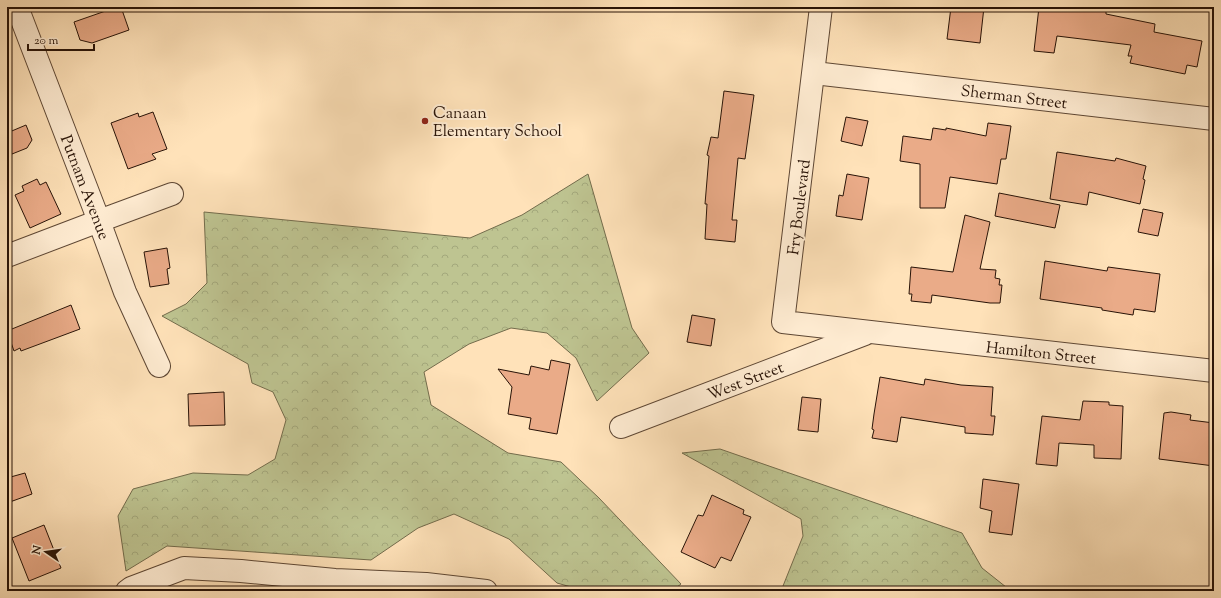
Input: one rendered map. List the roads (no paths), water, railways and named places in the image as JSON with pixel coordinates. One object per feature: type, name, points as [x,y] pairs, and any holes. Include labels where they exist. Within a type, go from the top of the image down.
[{"type":"street","name":"Putnam Avenue","points":[[17,7],[125,292],[159,366]]},
{"type":"street","name":"Fry Boulevard","points":[[821,7],[784,322],[868,332]]},
{"type":"street","name":"Sherman Street","points":[[814,73],[1214,119]]},
{"type":"street","points":[[7,256],[172,194]]},
{"type":"street","name":"Hamilton Street","points":[[868,332],[1214,371]]},
{"type":"street","name":"West Street","points":[[621,427],[868,332]]},
{"type":"street","points":[[129,589],[184,568],[241,571],[335,580],[426,584],[486,591]]},
{"type":"place","name":"Canaan Elementary School","points":[[425,121]]}]
